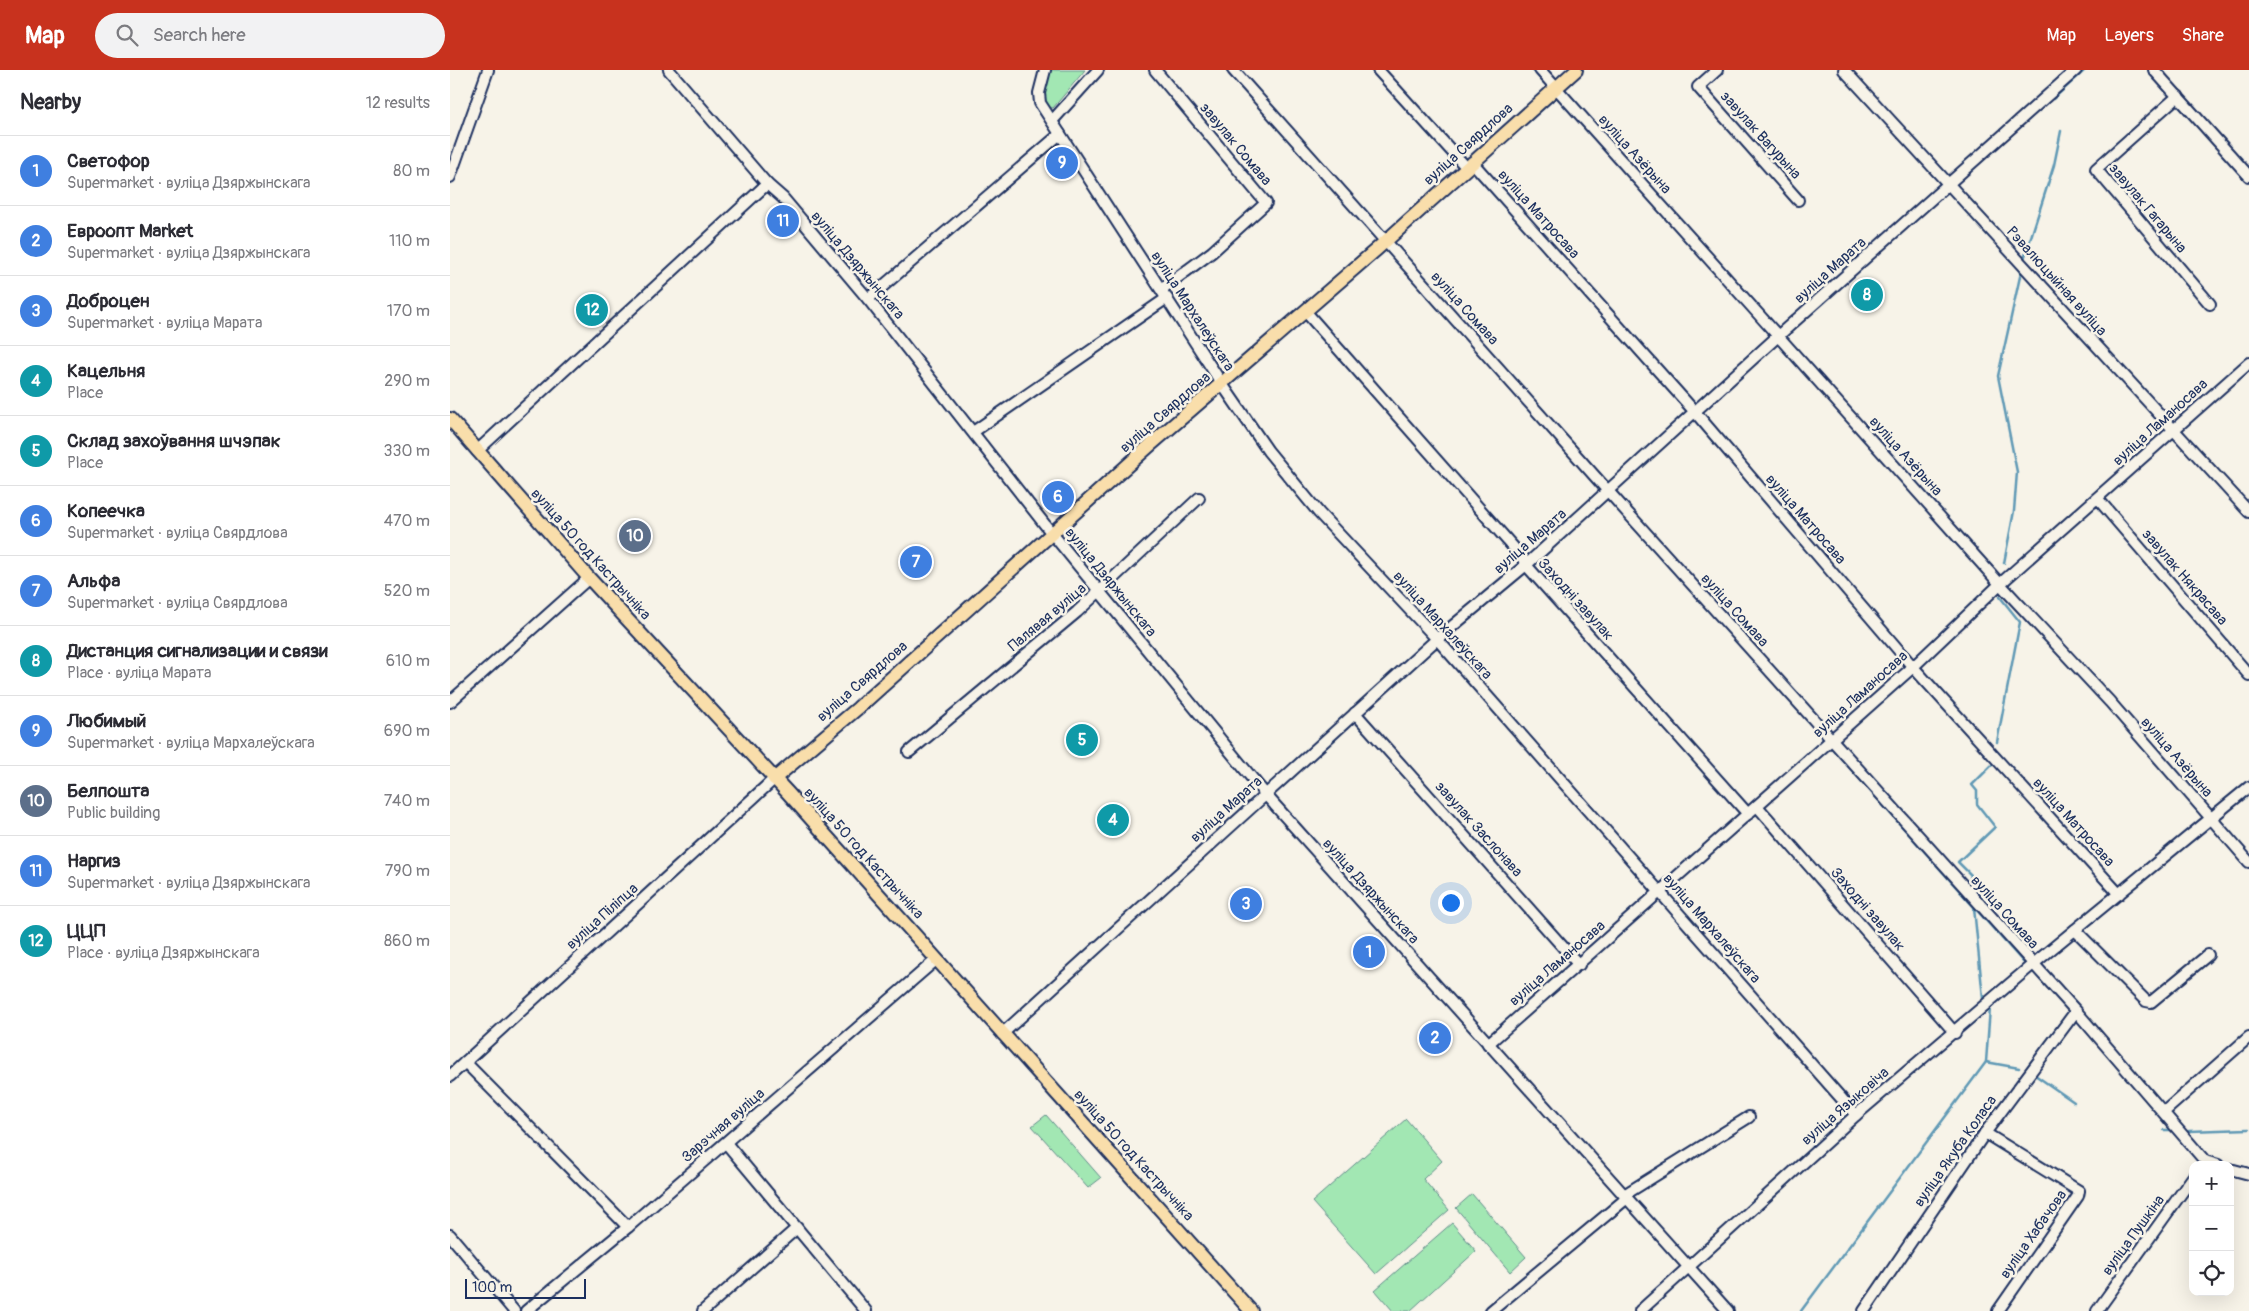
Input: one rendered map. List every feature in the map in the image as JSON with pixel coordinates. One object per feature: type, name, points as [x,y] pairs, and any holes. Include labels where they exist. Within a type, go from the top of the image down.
[{"type":"main road","name":"вуліца Свярдлова","points":[[774,779],[1385,242],[1469,164],[1576,70]]},
{"type":"main road","name":"вуліца 50 год Кастрычніка","points":[[450,420],[589,578],[937,959],[1251,1311]]},
{"type":"street","points":[[450,178],[488,70]]},
{"type":"street","name":"вуліца Дзяржынскага","points":[[670,70],[766,184],[783,198],[868,299],[1052,534],[1265,794],[1728,1311]]},
{"type":"street","name":"вуліца Мархалеўскага","points":[[1045,70],[1038,98],[1222,384],[1268,451],[1319,513],[1437,639],[1856,1115]]},
{"type":"street","points":[[1052,121],[1098,70]]},
{"type":"street","name":"завулак Сомава","points":[[1155,70],[1266,202],[1164,293]]},
{"type":"street","name":"вуліца Сомава","points":[[1233,70],[2032,965],[2076,1011],[2164,1112],[2201,1161]]},
{"type":"street","name":"вуліца Матросава","points":[[1378,70],[1469,164],[1695,412],[1913,667],[2119,894]]},
{"type":"street","name":"вуліца Азёрына","points":[[1540,70],[2000,584],[2110,702],[2249,862]]},
{"type":"street","name":"завулак Вагурына","points":[[1717,70],[1698,87],[1798,200]]},
{"type":"street","name":"Рэвалюцыйная вуліца","points":[[1844,70],[2249,512]]},
{"type":"street","name":"вуліца Марата","points":[[1002,1034],[1437,639],[1526,565],[1778,336],[2076,70]]},
{"type":"street","points":[[2154,70],[2249,176]]},
{"type":"street","name":"завулак Гагарына","points":[[2178,96],[2096,168],[2210,304]]},
{"type":"street","points":[[868,299],[1060,134]]},
{"type":"street","points":[[477,451],[766,184]]},
{"type":"street","points":[[973,432],[1164,293]]},
{"type":"street","name":"Заходні завулак","points":[[1305,311],[1516,550],[1526,565],[1748,814]]},
{"type":"street","name":"вуліца Ламаносава","points":[[1488,1044],[1913,667],[2000,584],[2249,363]]},
{"type":"street","name":"Палявая вуліца","points":[[909,752],[1099,592],[1199,498]]},
{"type":"street","name":"завулак Някрасава","points":[[2098,499],[2249,675]]},
{"type":"street","points":[[450,702],[589,578]]},
{"type":"street","name":"завулак Заслонава","points":[[1355,713],[1579,965]]},
{"type":"street","name":"вуліца Піліпца","points":[[450,1076],[774,779]]},
{"type":"street","name":"вуліца Языковіча","points":[[1640,1311],[1856,1115],[2032,965],[2249,787]]},
{"type":"street","name":"Заходні завулак","points":[[1757,806],[1954,1033]]},
{"type":"street","points":[[2076,930],[2146,1001],[2151,1002],[2208,955]]},
{"type":"street","name":"Зарэчная вуліца","points":[[526,1311],[628,1227],[937,959]]},
{"type":"street","name":"вуліца Якуба Коласа","points":[[1864,1311],[1985,1133],[2076,1011]]},
{"type":"street","points":[[2164,1112],[2249,1037]]},
{"type":"street","points":[[465,1062],[628,1227]]},
{"type":"street","points":[[1491,1311],[1626,1197],[1749,1117]]},
{"type":"street","name":"вуліца Хабачова","points":[[1985,1133],[2079,1191],[2078,1196],[1998,1311]]},
{"type":"street","points":[[726,1143],[866,1311]]},
{"type":"street","points":[[2234,1170],[2249,1174]]},
{"type":"street","name":"вуліца Пушкіна","points":[[2097,1311],[2189,1183]]},
{"type":"street","points":[[703,1311],[797,1228]]},
{"type":"street","points":[[450,1235],[514,1311]]},
{"type":"green space","points":[[1049,70],[1085,70],[1053,108],[1048,107],[1042,98]]},
{"type":"green space","points":[[1046,1115],[1101,1178],[1088,1188],[1032,1126]]},
{"type":"green space","points":[[1406,1119],[1442,1161],[1423,1179],[1449,1210],[1376,1274],[1312,1202]]},
{"type":"green space","points":[[1472,1194],[1526,1257],[1510,1272],[1456,1208]]},
{"type":"green space","points":[[1452,1223],[1476,1251],[1410,1311],[1393,1311],[1375,1290]]},
{"type":"waterway","points":[[1533,70],[1543,82]]},
{"type":"waterway","points":[[2053,99],[2085,70]]},
{"type":"waterway","points":[[2024,259],[2054,165],[2061,131]]},
{"type":"waterway","points":[[2004,563],[2014,511],[2017,472],[1998,376],[2021,272]]},
{"type":"waterway","points":[[1997,742],[2020,622],[2000,597]]},
{"type":"waterway","points":[[1831,747],[2023,962]]},
{"type":"waterway","points":[[1982,898],[1969,882],[1971,875],[1958,862],[1995,827],[1977,804],[1977,791],[1972,785],[1995,762]]},
{"type":"waterway","points":[[1974,908],[1983,998]]},
{"type":"waterway","points":[[1986,1062],[1990,1008]]},
{"type":"waterway","points":[[1801,1311],[1986,1062],[2019,1068]]},
{"type":"waterway","points":[[2035,1075],[2074,1102]]},
{"type":"waterway","points":[[2189,1131],[2249,1129]]},
{"type":"waterway","points":[[2164,1130],[2171,1130]]},
{"type":"place","name":"Любимый","points":[[1062,163]]},
{"type":"place","name":"Наргиз","points":[[783,221]]},
{"type":"place","name":"Дистанция сигнализации и связи","points":[[1867,295]]},
{"type":"place","name":"ЦЦП","points":[[592,310]]},
{"type":"place","name":"Копеечка","points":[[1058,497]]},
{"type":"place","name":"Белпошта","points":[[635,536]]},
{"type":"place","name":"Альфа","points":[[916,562]]},
{"type":"place","name":"Склад захоўвання шчэпак","points":[[1082,740]]},
{"type":"place","name":"Кацельня","points":[[1113,820]]},
{"type":"place","name":"Доброцен","points":[[1246,904]]},
{"type":"place","name":"Светофор","points":[[1369,952]]},
{"type":"place","name":"Евроопт Market","points":[[1435,1038]]}]
